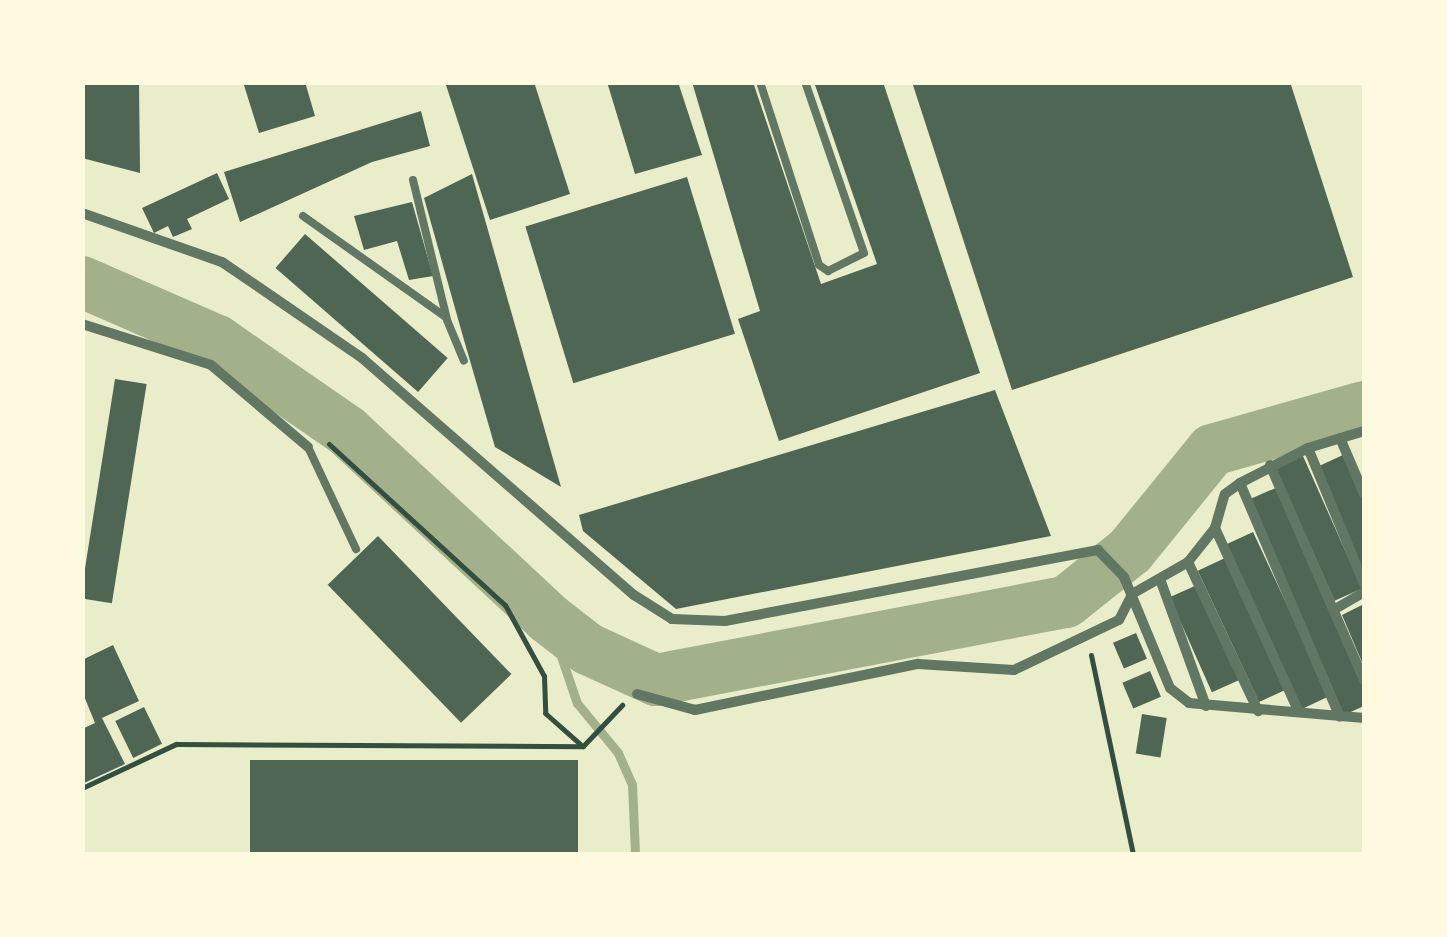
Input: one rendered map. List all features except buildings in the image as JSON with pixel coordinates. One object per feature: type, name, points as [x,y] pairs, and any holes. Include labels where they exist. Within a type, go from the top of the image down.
[{"type":"street","points":[[82,213],[222,262],[362,358],[634,595],[672,619],[725,620],[1083,550],[1107,556],[1124,576],[1170,688],[1206,706],[1364,718]]},
{"type":"street","points":[[82,324],[211,366],[308,448]]},
{"type":"street","points":[[637,694],[694,710],[918,664],[1014,670],[1119,620],[1132,594],[1188,562],[1215,528],[1226,494],[1240,483],[1270,464],[1308,448],[1364,431]]},
{"type":"street","points":[[1340,438],[1364,494]]},
{"type":"street","points":[[1308,448],[1364,584]]},
{"type":"street","points":[[1270,464],[1364,680]]},
{"type":"street","points":[[1240,483],[1340,718]]},
{"type":"street","points":[[1215,528],[1298,712]]},
{"type":"street","points":[[1188,562],[1258,711]]},
{"type":"street","points":[[1160,580],[1206,706]]},
{"type":"street","points":[[1335,609],[1364,592]]},
{"type":"lane","points":[[760,82],[819,265],[828,271],[864,254],[805,82]]},
{"type":"lane","points":[[414,180],[447,320],[464,361]]},
{"type":"lane","points":[[302,216],[447,320]]},
{"type":"lane","points":[[308,448],[356,549]]},
{"type":"path","points":[[287,430],[321,437],[505,605],[544,676],[545,713],[583,746]]},
{"type":"path","points":[[1087,638],[1133,854]]},
{"type":"path","points":[[82,788],[176,744],[583,746],[613,712]]},
{"type":"waterway","points":[[82,282],[217,341],[347,431],[548,618],[588,649],[656,680],[1066,602],[1130,551],[1212,450],[1364,407]]},
{"type":"waterway","points":[[548,618],[577,703],[618,753],[632,784],[635,854]]}]
